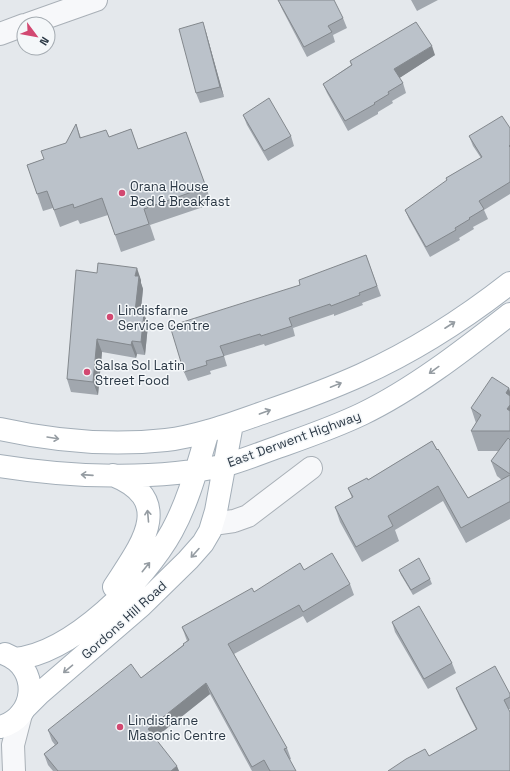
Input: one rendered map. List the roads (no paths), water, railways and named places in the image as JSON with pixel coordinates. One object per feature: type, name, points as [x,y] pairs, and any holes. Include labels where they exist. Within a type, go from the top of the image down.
[{"type":"main road","points":[[0,429],[60,439],[94,442],[167,440],[208,431],[299,400],[360,376],[420,345],[510,283]]},
{"type":"main road","name":"East Derwent Highway","points":[[0,466],[22,470],[113,475],[196,470],[225,465],[318,433],[363,414],[420,380],[510,314]]},
{"type":"main road","name":"Gordons Hill Road","points":[[0,727],[7,725],[24,711],[171,577],[204,543],[213,524],[232,424]]},
{"type":"main road","name":"Gordons Hill Road","points":[[6,654],[32,656],[56,646],[91,623],[132,582],[166,541],[182,509],[208,431]]},
{"type":"main road","points":[[91,623],[137,552],[149,526],[149,512],[138,491],[123,479],[113,475]]},
{"type":"main road","points":[[6,654],[23,668],[29,680],[30,694],[24,711]]},
{"type":"street","points":[[51,16],[96,0]]},
{"type":"street","points":[[0,34],[16,29]]},
{"type":"street","points":[[213,524],[234,521],[248,516],[311,468]]},
{"type":"street","points":[[14,771],[13,745],[24,711]]},
{"type":"street","points":[[0,766],[4,771]]},
{"type":"place","name":"Orana House Bed & Breakfast","points":[[122,193]]},
{"type":"place","name":"Lindisfarne Service Centre","points":[[110,317]]},
{"type":"place","name":"Salsa Sol Latin Street Food","points":[[87,372]]},
{"type":"place","name":"Lindisfarne Masonic Centre","points":[[120,727]]}]
